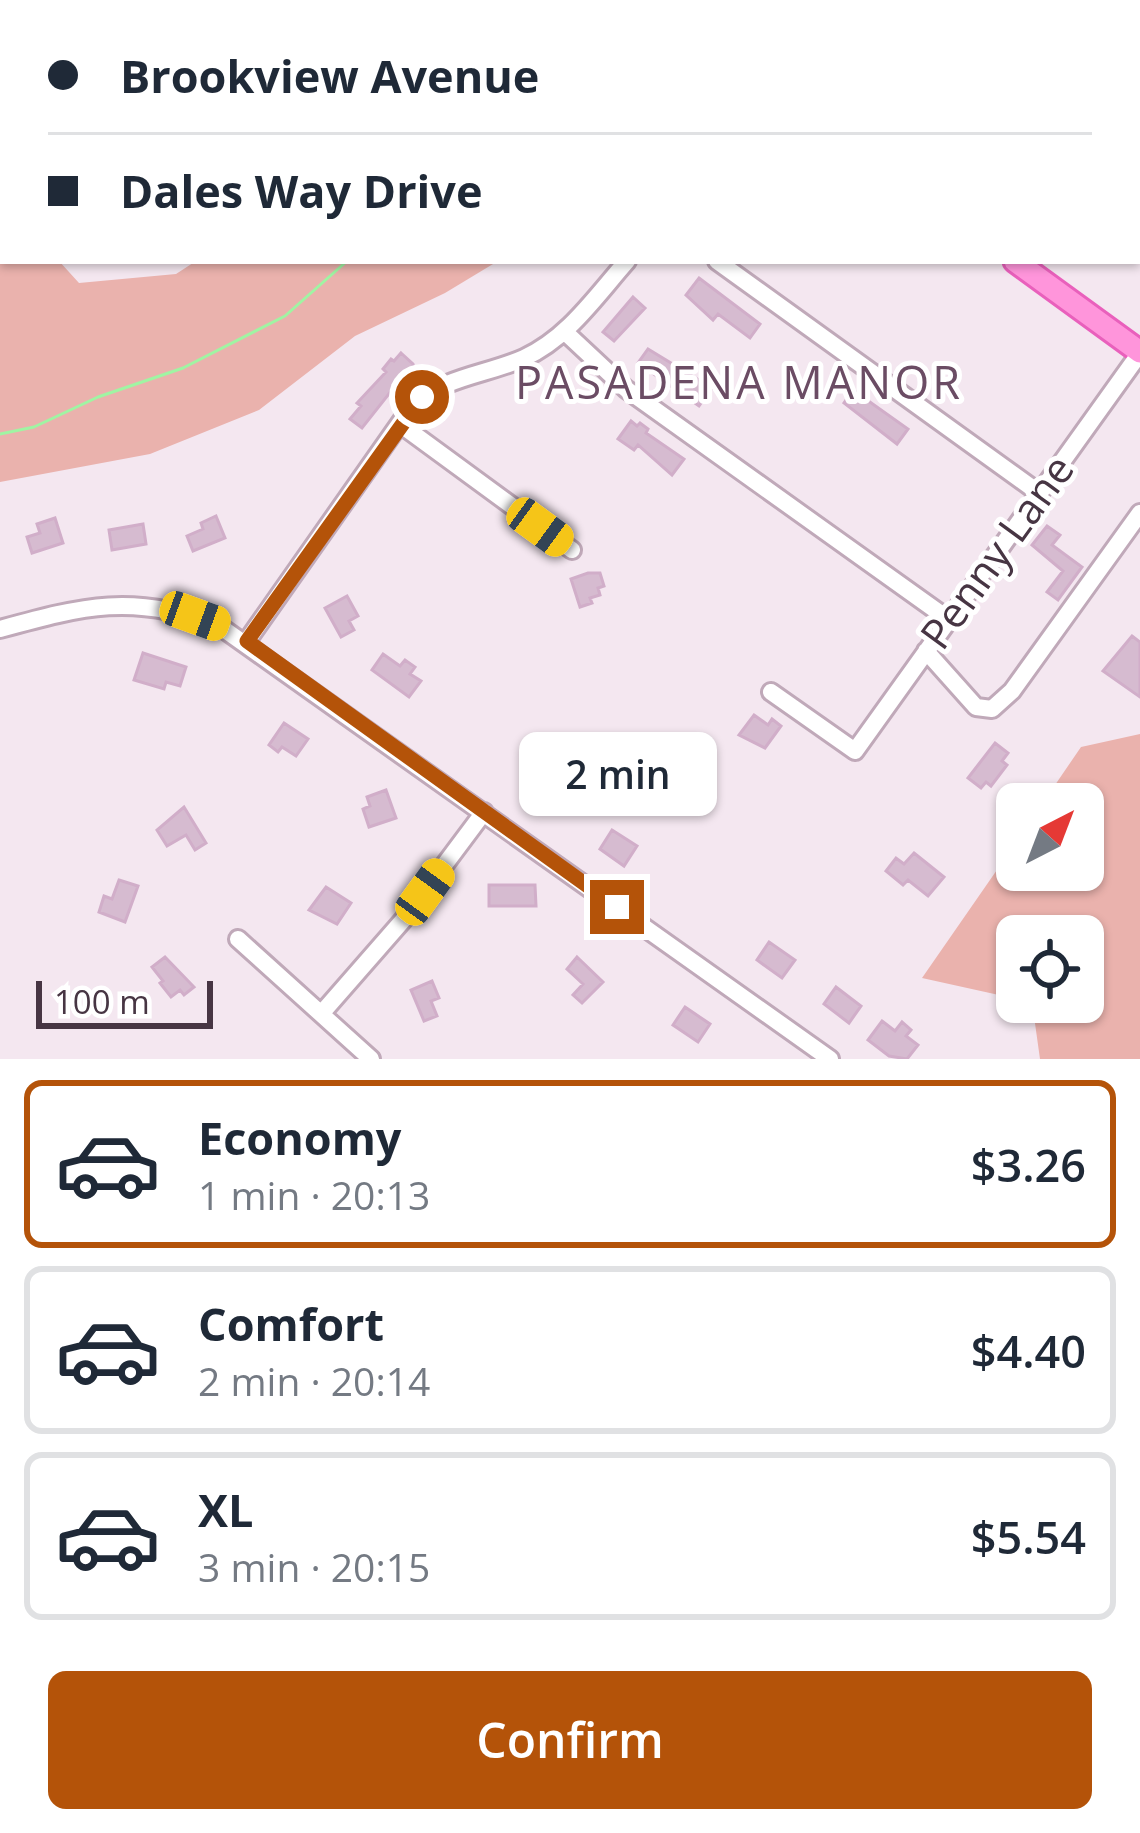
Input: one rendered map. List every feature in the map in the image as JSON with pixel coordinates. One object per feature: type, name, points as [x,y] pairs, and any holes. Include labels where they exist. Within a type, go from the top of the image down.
[{"type":"main road","points":[[1040,268],[1140,352]]},
{"type":"street","points":[[247,641],[400,424],[433,390],[521,359],[565,332],[624,264]]},
{"type":"street","points":[[721,264],[1039,494]]},
{"type":"street","points":[[565,332],[626,389],[948,620]]},
{"type":"street","name":"Penny Lane","points":[[771,692],[855,751],[1140,352]]},
{"type":"street","points":[[400,424],[572,550]]},
{"type":"street","points":[[926,650],[976,707],[992,709],[1012,691],[1140,513]]},
{"type":"street","points":[[0,629],[90,606],[130,603],[173,608],[247,641],[830,1059]]},
{"type":"street","points":[[321,1014],[404,919],[484,812]]},
{"type":"street","points":[[238,939],[370,1059]]},
{"type":"shaded area","points":[[0,264],[62,264],[79,283],[176,274],[191,264],[493,264],[355,336],[259,410],[150,454],[0,482]]},
{"type":"shaded area","points":[[1140,734],[1140,1059],[1040,1059],[1035,1023],[1104,1023],[1104,915],[996,915],[996,994],[922,978],[996,871],[996,891],[1104,891],[1104,783],[1056,783],[1081,747]]},
{"type":"building","points":[[699,278],[760,324],[750,338],[718,314],[713,320],[686,295]]},
{"type":"building","points":[[633,297],[645,308],[614,341],[603,332]]},
{"type":"building","points":[[648,349],[712,388],[699,406],[638,363]]},
{"type":"building","points":[[401,353],[414,370],[406,379],[403,376],[362,428],[350,419],[361,406],[357,403]]},
{"type":"building","points":[[853,390],[908,429],[897,444],[844,403]]},
{"type":"building","points":[[631,421],[640,423],[648,429],[646,433],[684,459],[672,475],[638,445],[634,450],[618,439]]},
{"type":"building","points":[[216,516],[225,538],[193,551],[187,536]]},
{"type":"building","points":[[55,518],[63,543],[32,553],[27,537],[40,533],[37,524]]},
{"type":"building","points":[[143,524],[146,544],[112,550],[109,530]]},
{"type":"building","points":[[1047,526],[1060,535],[1052,545],[1082,567],[1058,600],[1047,592],[1063,571],[1032,545]]},
{"type":"building","points":[[600,573],[604,586],[598,588],[600,595],[590,598],[592,603],[580,607],[571,579]]},
{"type":"building","points":[[347,596],[358,616],[349,621],[354,630],[341,637],[325,608]]},
{"type":"building","points":[[1132,636],[1140,642],[1140,697],[1103,671]]},
{"type":"building","points":[[143,653],[186,667],[180,686],[166,682],[164,689],[134,680]]},
{"type":"building","points":[[383,654],[400,666],[405,660],[415,667],[410,674],[421,681],[409,697],[372,670]]},
{"type":"building","points":[[754,715],[768,725],[772,719],[781,726],[765,748],[739,735]]},
{"type":"building","points":[[284,723],[308,739],[296,756],[269,745]]},
{"type":"building","points":[[686,743],[699,752],[690,767],[699,773],[691,783],[665,765]]},
{"type":"building","points":[[995,743],[1008,753],[1002,761],[1007,765],[991,786],[986,782],[981,788],[968,778]]},
{"type":"building","points":[[386,790],[396,818],[369,827],[363,809],[370,806],[367,797]]},
{"type":"building","points":[[184,807],[206,843],[195,850],[186,835],[167,846],[157,830]]},
{"type":"building","points":[[612,830],[637,846],[624,866],[600,849]]},
{"type":"building","points":[[914,853],[944,877],[928,896],[886,871],[896,858],[904,864]]},
{"type":"building","points":[[119,880],[138,886],[125,922],[99,912],[104,896],[112,899]]},
{"type":"building","points":[[489,885],[535,885],[536,906],[489,906]]},
{"type":"building","points":[[326,887],[351,903],[337,924],[309,910]]},
{"type":"building","points":[[769,942],[795,960],[782,978],[757,960]]},
{"type":"building","points":[[165,957],[194,987],[184,995],[180,990],[171,997],[152,967]]},
{"type":"building","points":[[577,957],[603,982],[582,1003],[573,995],[583,984],[567,969]]},
{"type":"building","points":[[432,981],[439,998],[431,1001],[437,1016],[424,1021],[411,990]]},
{"type":"building","points":[[836,987],[861,1006],[849,1023],[824,1004]]},
{"type":"building","points":[[685,1007],[710,1024],[698,1042],[673,1025]]},
{"type":"building","points":[[882,1021],[895,1031],[902,1022],[911,1030],[906,1036],[918,1045],[907,1059],[889,1056],[868,1040]]},
{"type":"waterway","points":[[0,434],[34,427],[98,397],[183,368],[285,316],[344,264]]},
{"type":"district","name":"PASADENA MANOR","points":[[739,383]]},
{"type":"route","points":[[422,397],[247,641],[617,907]]}]
